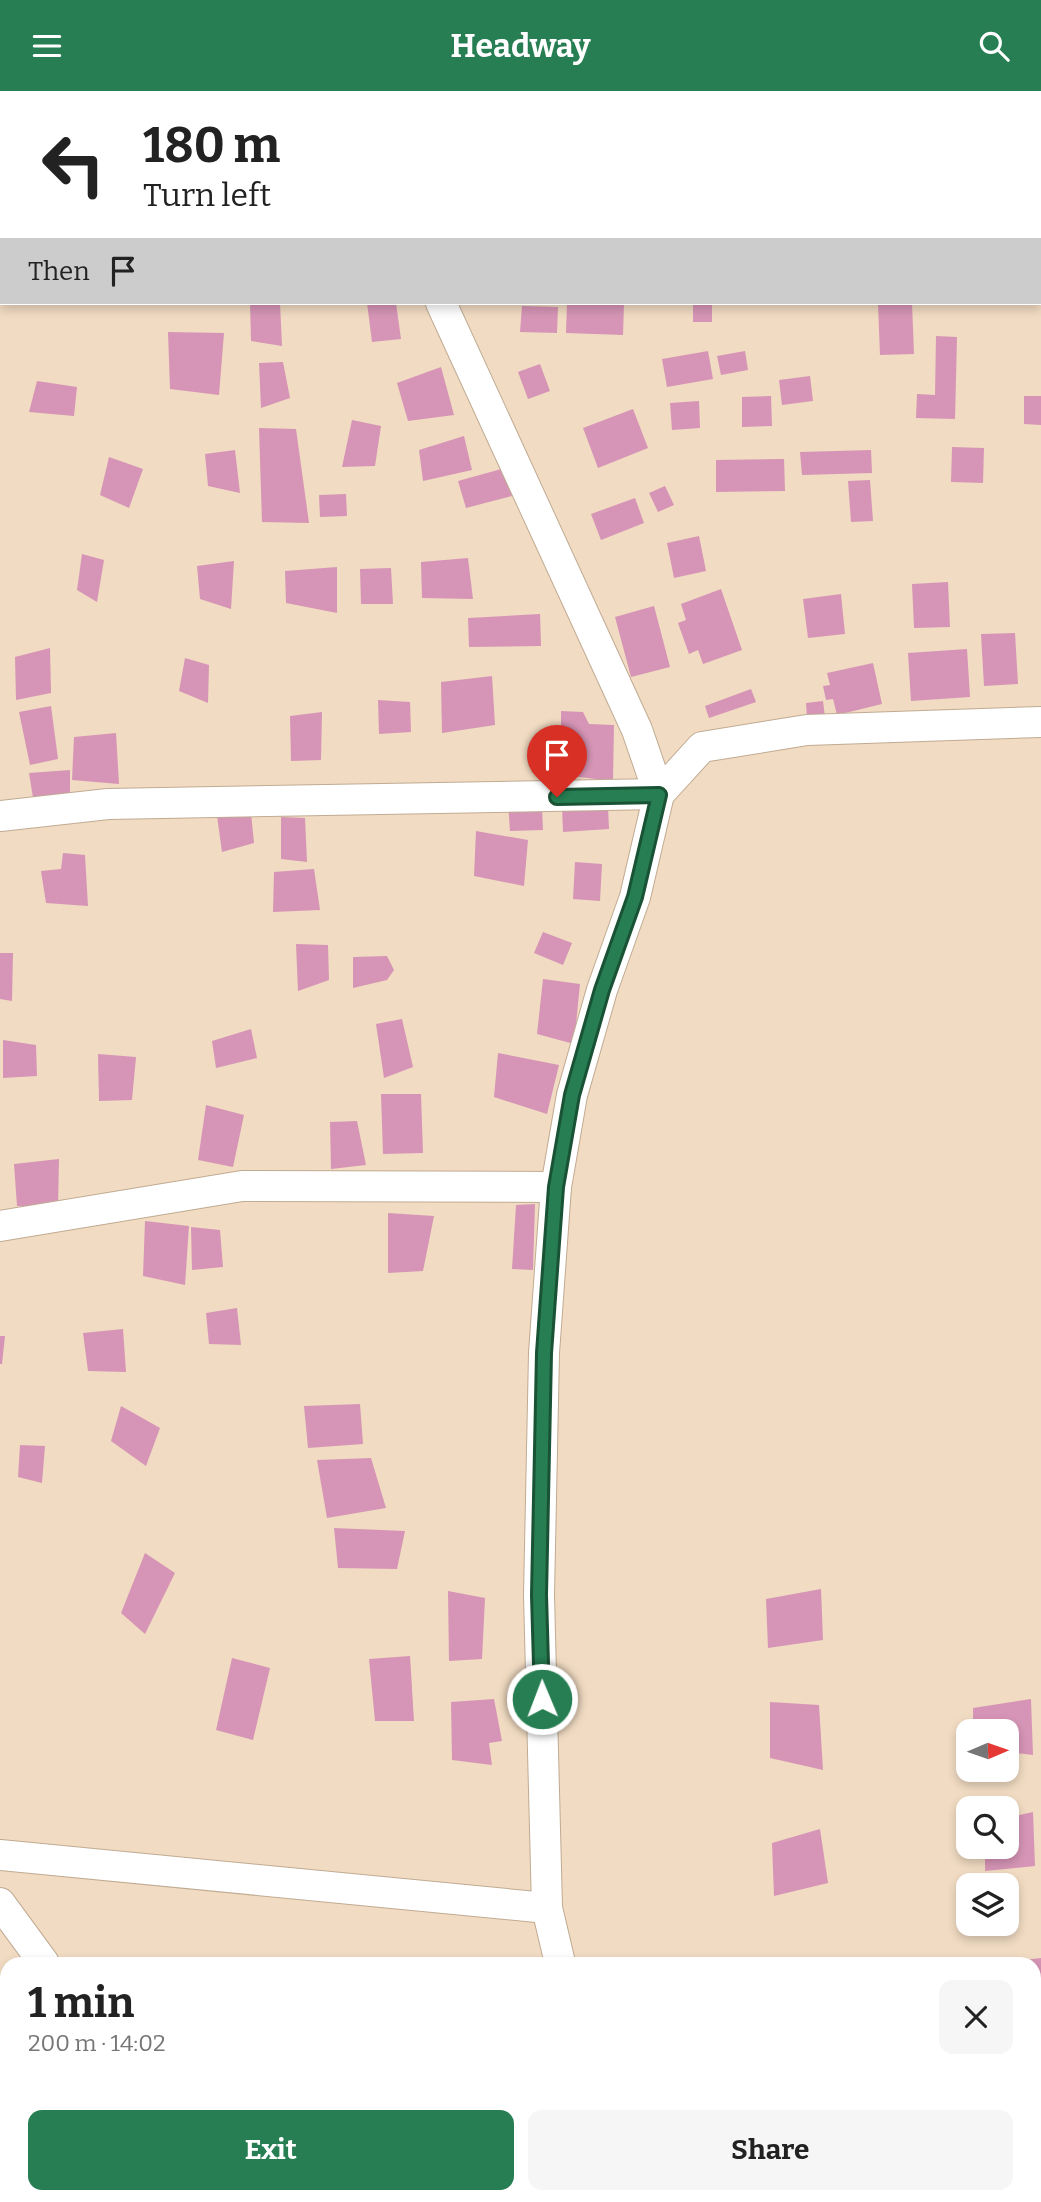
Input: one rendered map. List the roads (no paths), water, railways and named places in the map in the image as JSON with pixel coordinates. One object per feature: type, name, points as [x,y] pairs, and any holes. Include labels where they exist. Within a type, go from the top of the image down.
[{"type":"street","points":[[442,305],[637,730],[659,795]]},
{"type":"street","points":[[559,1957],[547,1908],[539,1595],[544,1353],[556,1187],[572,1095],[602,990],[635,897],[659,795],[702,747],[807,730],[1041,722]]},
{"type":"street","points":[[0,816],[108,804],[659,795]]},
{"type":"street","points":[[0,1226],[242,1186],[556,1187]]},
{"type":"street","points":[[0,1855],[547,1908]]},
{"type":"street","points":[[0,1903],[40,1957]]}]
